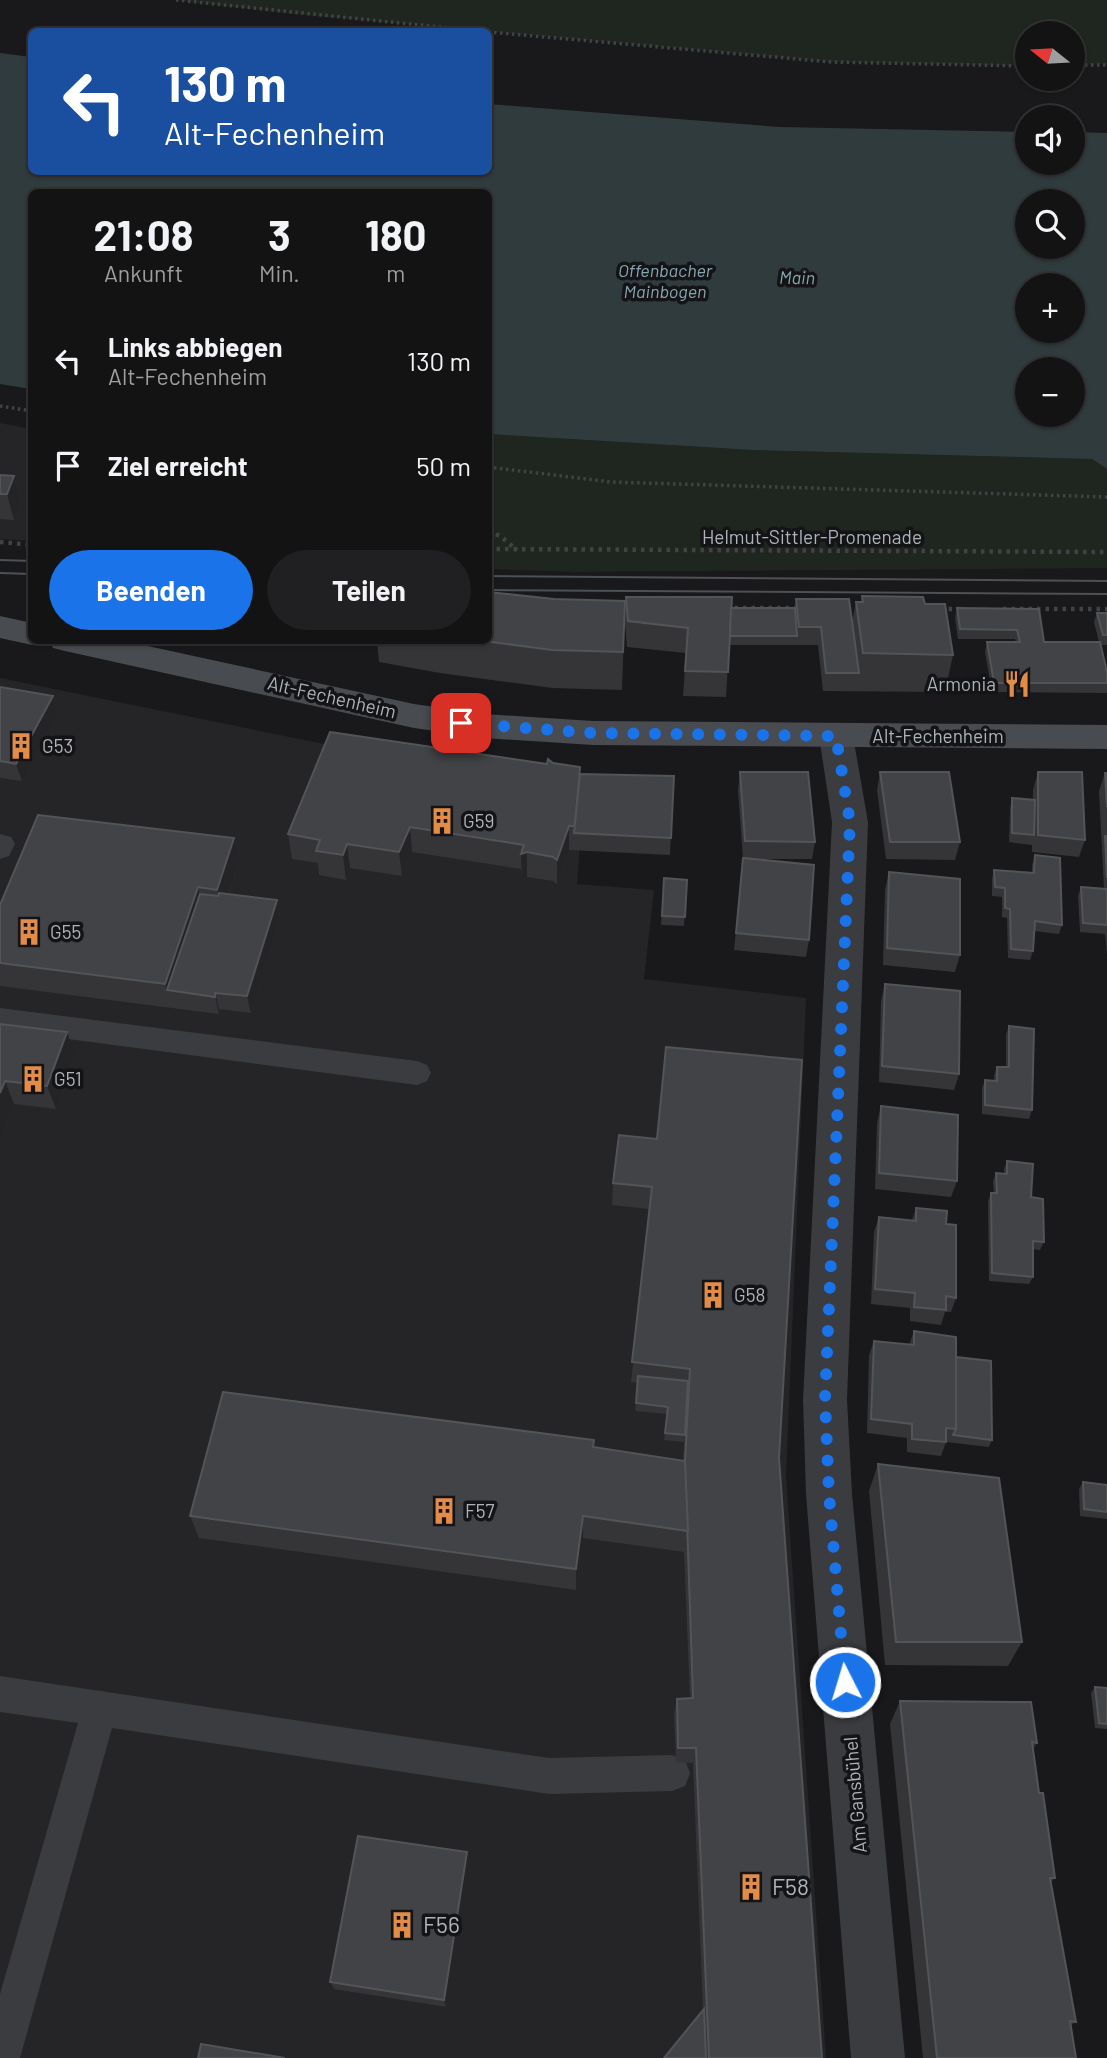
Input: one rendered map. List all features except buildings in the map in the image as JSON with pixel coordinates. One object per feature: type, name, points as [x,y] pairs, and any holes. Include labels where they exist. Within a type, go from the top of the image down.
[{"type":"street","points":[[0,627],[28,633]]},
{"type":"street","name":"Alt-Fechenheim","points":[[83,644],[414,716],[484,726],[593,733],[1107,737]]},
{"type":"street","name":"Am Gansbühel","points":[[836,736],[850,834],[825,1399],[829,1494],[878,2058]]},
{"type":"lane","points":[[0,844],[0,849]]},
{"type":"lane","points":[[0,1019],[417,1073]]},
{"type":"lane","points":[[0,1694],[549,1776],[672,1773]]},
{"type":"lane","points":[[1,2058],[100,1709]]},
{"type":"path","points":[[176,0],[445,28]]},
{"type":"path","points":[[492,32],[831,62],[1015,66]]},
{"type":"path","points":[[1085,65],[1107,65]]},
{"type":"path","points":[[0,406],[28,410]]},
{"type":"path","points":[[492,467],[611,482],[1107,497]]},
{"type":"path","points":[[492,533],[518,550]]},
{"type":"path","points":[[0,542],[28,545]]},
{"type":"path","name":"Helmut-Sittler-Promenade","points":[[492,550],[1107,552]]},
{"type":"path","points":[[723,608],[806,608]]},
{"type":"path","points":[[929,608],[970,609]]},
{"type":"path","points":[[997,609],[1107,609]]},
{"type":"shaded area","points":[[176,0],[1107,0],[1107,64],[1085,65],[1085,21],[1015,21],[1015,66],[831,62],[492,32],[492,28],[450,28]]},
{"type":"shaded area","points":[[0,423],[28,428],[28,541],[0,539]]},
{"type":"shaded area","points":[[492,434],[753,450],[1092,459],[1107,469],[1107,568],[577,572],[492,569]]},
{"type":"shaded area","points":[[0,678],[334,746],[585,782],[577,884],[654,890],[644,979],[806,998],[786,1476],[826,2058],[0,2058]]},
{"type":"water","name":"Offenbacher Mainbogen","points":[[0,53],[28,57],[28,175],[492,175],[492,104],[779,127],[1015,132],[1015,175],[1085,175],[1085,132],[1107,133],[1107,469],[1092,459],[753,450],[492,434],[492,189],[28,189],[28,389],[0,384]]},
{"type":"tram line","points":[[0,560],[28,561]]},
{"type":"tram line","points":[[0,573],[28,574]]},
{"type":"tram line","points":[[492,576],[1107,581]]},
{"type":"tram line","points":[[492,590],[1107,594]]},
{"type":"place","name":"Armonia","points":[[1017,684]]},
{"type":"place","name":"G53","points":[[21,746]]},
{"type":"place","name":"G59","points":[[442,821]]},
{"type":"place","name":"G55","points":[[29,932]]},
{"type":"place","name":"G51","points":[[33,1079]]},
{"type":"place","name":"G58","points":[[713,1295]]},
{"type":"place","name":"F57","points":[[444,1511]]},
{"type":"place","name":"F58","points":[[751,1887]]},
{"type":"place","name":"F56","points":[[402,1925]]},
{"type":"route","points":[[461,723],[593,733],[836,736],[850,822],[825,1399],[829,1494],[845,1682]]},
{"type":"water label","name":"Main","points":[[797,278]]}]
